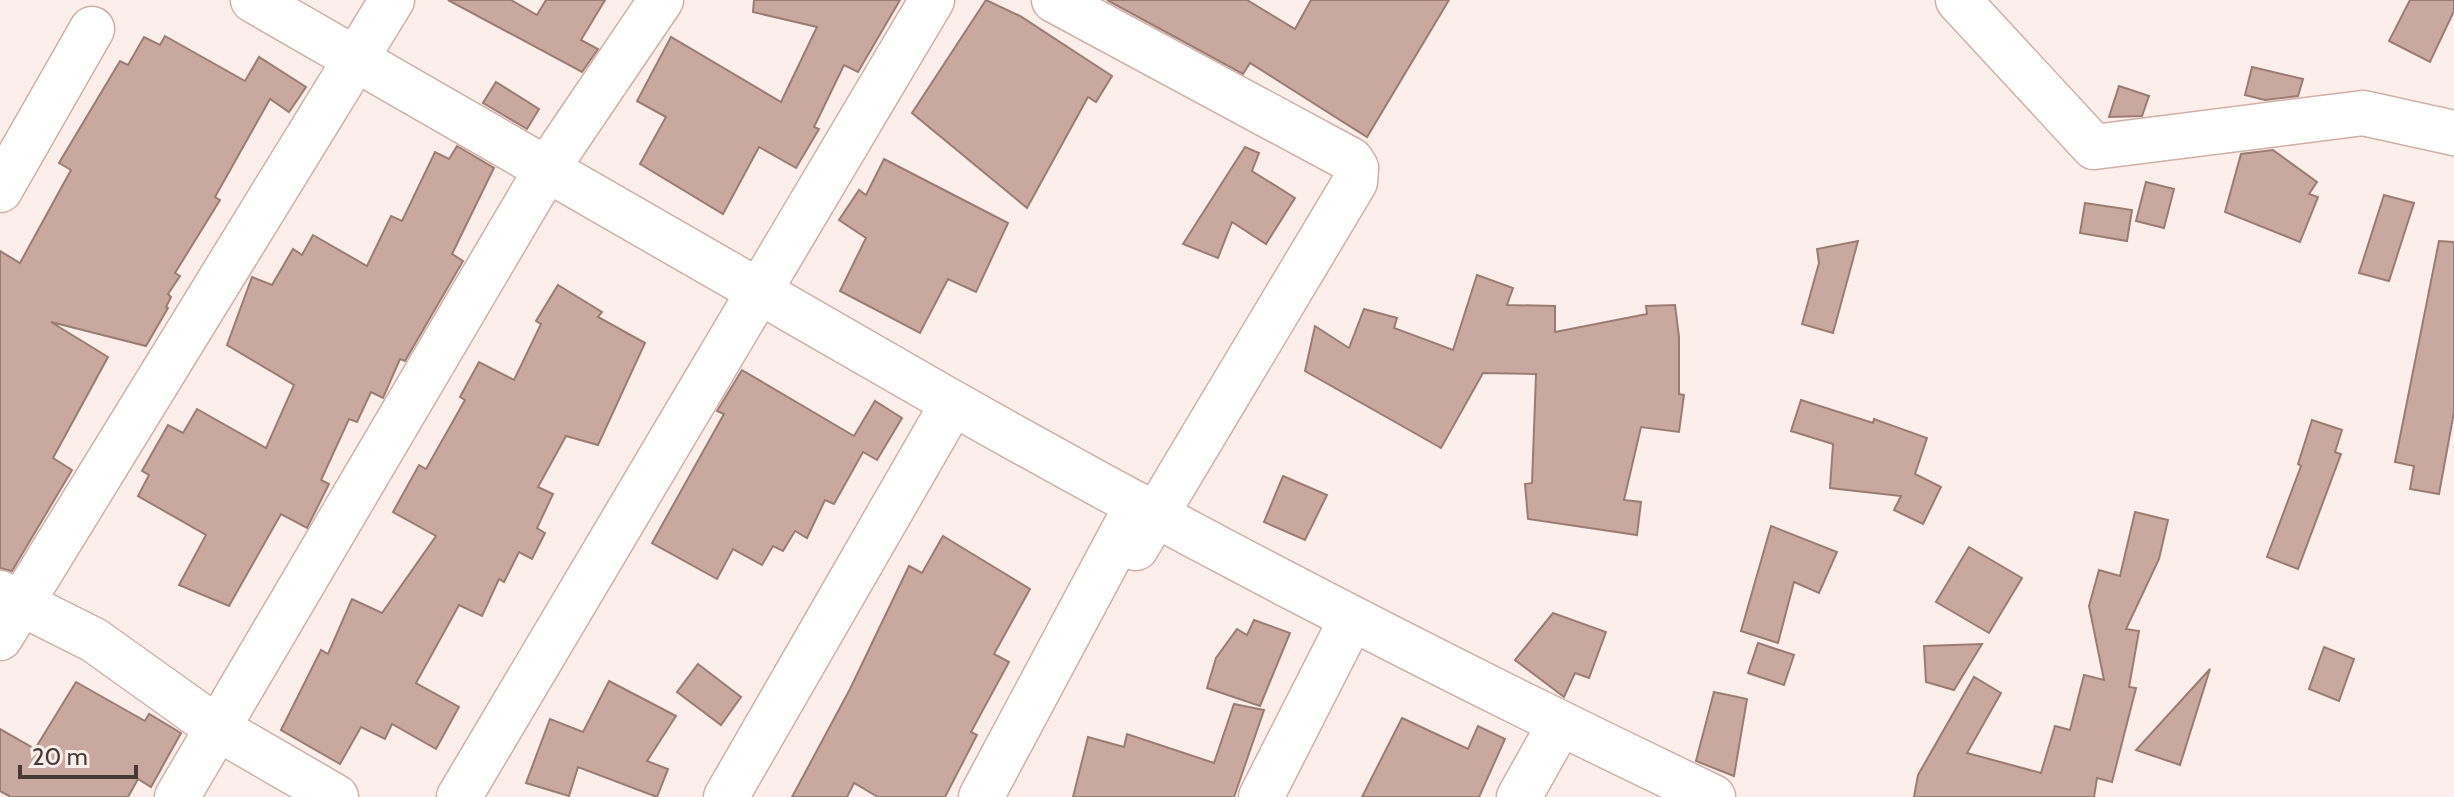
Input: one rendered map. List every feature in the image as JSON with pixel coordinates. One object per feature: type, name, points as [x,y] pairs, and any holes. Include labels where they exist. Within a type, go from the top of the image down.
[{"type":"street","points":[[253,0],[548,167],[953,403],[1136,527],[1351,620],[1713,797]]},
{"type":"street","points":[[336,797],[217,728],[94,640],[7,612],[392,0]]},
{"type":"street","points":[[177,797],[548,167],[661,0]]},
{"type":"street","points":[[459,797],[932,0]]},
{"type":"street","points":[[981,797],[1136,527],[1355,182],[1356,168],[1351,160],[1054,0]]},
{"type":"street","points":[[1958,0],[2094,147],[2363,113],[2454,133]]},
{"type":"street","points":[[0,190],[92,29]]},
{"type":"street","points":[[726,797],[953,403]]},
{"type":"street","points":[[1261,797],[1351,620]]},
{"type":"street","points":[[1519,797],[1560,724]]},
{"type":"building","points":[[448,0],[511,0],[537,15],[546,0],[605,0],[581,40],[598,49],[582,72]]},
{"type":"building","points":[[754,0],[900,0],[858,72],[844,65],[814,127],[819,129],[796,168],[759,147],[723,214],[640,164],[666,117],[637,101],[671,37],[781,102],[817,27],[753,12]]},
{"type":"building","points":[[986,0],[1020,16],[1112,76],[1096,102],[1088,97],[1027,208],[912,113]]},
{"type":"building","points":[[1107,0],[1247,0],[1295,29],[1311,0],[1449,0],[1367,137],[1250,63],[1243,74]]},
{"type":"building","points":[[2410,0],[2454,0],[2454,11],[2430,62],[2389,41]]},
{"type":"building","points":[[165,36],[245,81],[259,57],[306,87],[289,112],[270,99],[215,197],[220,200],[175,273],[180,276],[168,294],[171,297],[168,308],[146,346],[51,322],[108,357],[53,458],[72,470],[12,571],[0,568],[0,251],[20,263],[71,170],[59,163],[120,61],[128,65],[144,37],[160,45]]},
{"type":"building","points":[[2252,67],[2303,79],[2298,96],[2265,100],[2245,95]]},
{"type":"building","points":[[496,82],[539,109],[527,129],[483,103]]},
{"type":"building","points":[[2119,86],[2149,96],[2142,116],[2109,117]]},
{"type":"building","points":[[457,146],[494,168],[452,254],[463,261],[405,361],[400,359],[383,398],[371,392],[357,422],[349,419],[321,480],[329,484],[307,528],[281,514],[229,606],[179,585],[206,535],[138,496],[149,475],[142,471],[168,425],[183,433],[197,409],[266,448],[294,385],[227,345],[252,277],[272,285],[293,249],[302,255],[313,235],[367,266],[391,216],[402,221],[435,152],[449,159]]},
{"type":"building","points":[[1245,147],[1259,153],[1252,171],[1295,198],[1266,244],[1232,222],[1218,258],[1183,244]]},
{"type":"building","points":[[2273,150],[2317,182],[2309,194],[2318,197],[2300,242],[2225,212],[2241,154]]},
{"type":"building","points":[[884,159],[1008,223],[976,292],[948,279],[920,333],[840,291],[866,238],[839,220],[859,190],[866,195]]},
{"type":"building","points":[[2146,182],[2174,189],[2164,228],[2136,221]]},
{"type":"building","points":[[2384,195],[2414,203],[2389,281],[2359,273]]},
{"type":"building","points":[[2085,203],[2132,210],[2127,241],[2080,233]]},
{"type":"building","points":[[1858,241],[1833,333],[1802,324],[1819,263],[1817,249]]},
{"type":"building","points":[[2439,241],[2454,242],[2454,412],[2439,494],[2410,489],[2414,466],[2395,462]]},
{"type":"building","points":[[1477,275],[1513,288],[1507,305],[1555,306],[1555,332],[1647,314],[1646,306],[1675,305],[1679,337],[1679,394],[1684,395],[1679,432],[1641,427],[1624,500],[1641,502],[1637,535],[1528,519],[1525,484],[1532,483],[1536,374],[1483,373],[1441,448],[1305,371],[1315,326],[1349,348],[1364,309],[1397,318],[1394,328],[1453,350]]},
{"type":"building","points":[[558,285],[602,312],[598,317],[645,343],[598,445],[566,436],[538,487],[553,494],[537,528],[545,533],[532,559],[519,552],[504,582],[499,579],[482,616],[459,605],[416,683],[459,707],[436,749],[392,724],[385,739],[361,727],[340,764],[281,730],[321,650],[328,654],[352,599],[382,613],[436,536],[393,512],[419,465],[426,469],[465,400],[460,397],[479,362],[514,380],[541,324],[536,321]]},
{"type":"building","points":[[742,370],[854,436],[875,401],[902,418],[877,460],[863,452],[834,504],[825,500],[807,538],[795,531],[783,551],[773,546],[762,565],[733,549],[717,579],[652,543],[724,414],[717,411]]},
{"type":"building","points":[[1801,400],[1873,423],[1874,419],[1927,438],[1915,474],[1941,487],[1923,524],[1894,510],[1901,496],[1830,488],[1833,444],[1791,431]]},
{"type":"building","points":[[2312,420],[2342,430],[2335,452],[2341,454],[2298,569],[2267,557],[2301,466],[2298,464]]},
{"type":"building","points":[[1283,476],[1327,495],[1305,540],[1264,522]]},
{"type":"building","points":[[2135,512],[2168,520],[2159,559],[2126,629],[2139,631],[2129,687],[2136,688],[2112,782],[2097,778],[2094,797],[1914,797],[1918,775],[1974,677],[2001,693],[1967,753],[2041,773],[2055,726],[2070,730],[2084,675],[2104,680],[2089,606],[2099,570],[2120,576]]},
{"type":"building","points":[[1771,526],[1837,552],[1819,593],[1794,582],[1778,643],[1741,631]]},
{"type":"building","points":[[943,536],[1030,589],[994,654],[1009,662],[971,732],[977,735],[945,797],[878,797],[854,783],[847,797],[792,797],[850,689],[909,566],[922,573]]},
{"type":"building","points":[[1969,547],[2022,578],[1989,633],[1936,602]]},
{"type":"building","points":[[1553,613],[1606,632],[1589,678],[1575,673],[1564,697],[1515,660]]},
{"type":"building","points":[[1254,620],[1290,633],[1260,706],[1207,688],[1216,658],[1237,629],[1247,635]]},
{"type":"building","points":[[1758,643],[1794,655],[1784,685],[1748,673]]},
{"type":"building","points":[[1982,644],[1954,690],[1926,682],[1924,646]]},
{"type":"building","points":[[2324,647],[2354,659],[2339,701],[2309,689]]},
{"type":"building","points":[[698,664],[741,697],[721,725],[677,692]]},
{"type":"building","points":[[2210,669],[2180,765],[2136,750]]},
{"type":"building","points":[[609,681],[676,716],[647,761],[668,769],[657,797],[578,767],[569,796],[526,783],[550,719],[583,732]]},
{"type":"building","points":[[76,682],[145,721],[149,714],[181,733],[151,787],[138,779],[128,797],[11,797],[0,791],[0,729],[35,749]]},
{"type":"building","points":[[1714,692],[1747,699],[1734,776],[1696,761]]},
{"type":"building","points":[[1234,704],[1264,710],[1234,797],[1073,797],[1088,737],[1124,747],[1127,734],[1214,763]]},
{"type":"building","points":[[1402,718],[1468,749],[1478,726],[1505,739],[1479,797],[1362,797]]}]
